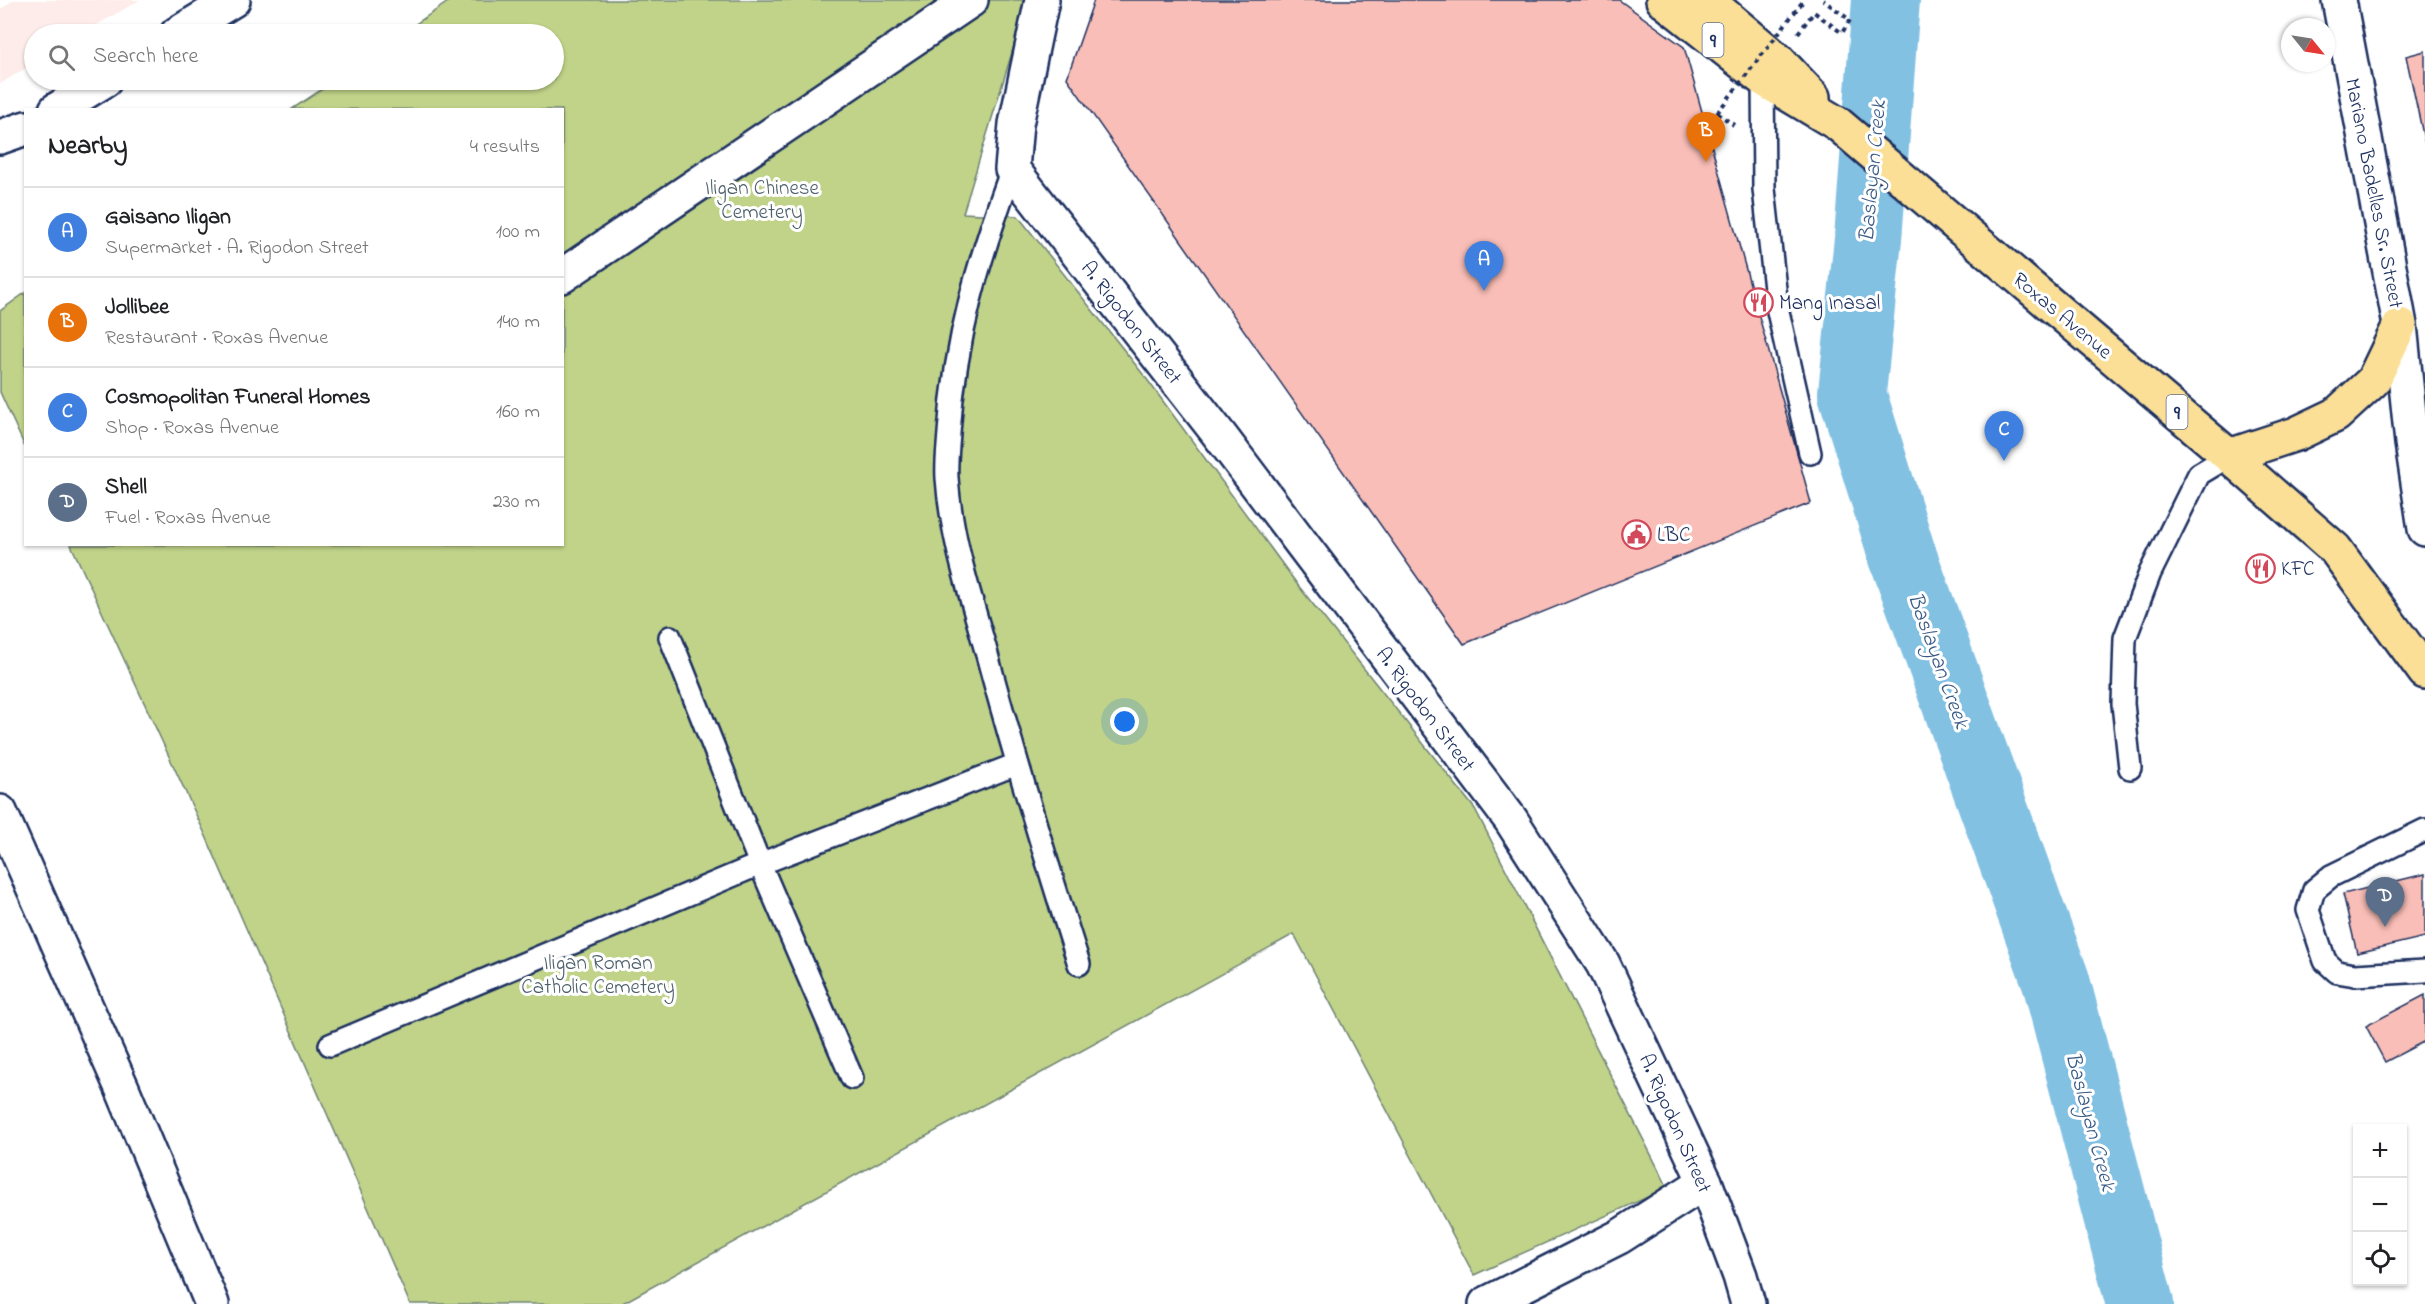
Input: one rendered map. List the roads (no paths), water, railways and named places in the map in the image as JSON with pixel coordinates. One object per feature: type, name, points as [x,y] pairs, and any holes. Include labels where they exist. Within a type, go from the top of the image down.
[{"type":"highway","name":"Roxas Avenue","points":[[1663,0],[1763,79],[1839,124],[2335,549],[2425,672]]},
{"type":"highway","points":[[1707,0],[1778,60],[1839,124]]},
{"type":"highway","points":[[2229,456],[2295,434],[2336,415],[2373,381],[2400,325]]},
{"type":"street","points":[[193,24],[233,0]]},
{"type":"street","points":[[564,275],[970,0]]},
{"type":"street","points":[[1012,169],[1016,124],[1042,0]]},
{"type":"street","name":"Mariano Badelles Sr. Street","points":[[2339,0],[2400,325],[2412,443],[2425,529]]},
{"type":"street","points":[[59,108],[89,90]]},
{"type":"street","points":[[0,138],[24,129]]},
{"type":"street","name":"A. Rigodon Street","points":[[1012,169],[1221,436],[1511,820],[1603,964],[1705,1182],[1748,1304]]},
{"type":"street","points":[[0,812],[122,1088],[212,1304]]},
{"type":"street","points":[[1486,1304],[1619,1237],[1705,1182]]},
{"type":"lane","points":[[1763,79],[1764,189],[1777,308],[1809,453]]},
{"type":"lane","points":[[1012,169],[980,255],[962,331],[951,403],[947,477],[954,533],[1017,764],[1079,964]]},
{"type":"lane","points":[[2130,768],[2123,704],[2125,638],[2150,573],[2199,474],[2229,456]]},
{"type":"lane","points":[[670,637],[760,864],[852,1078]]},
{"type":"lane","points":[[330,1045],[760,864],[1017,764]]},
{"type":"lane","points":[[2425,830],[2331,876],[2314,890],[2308,910],[2325,960],[2337,972],[2355,975],[2425,971]]},
{"type":"waterway","name":"Baslayan Creek","points":[[1886,0],[1868,239],[1852,393],[1902,554],[2056,981],[2140,1304]]},
{"type":"place","name":"Jollibee","points":[[1706,162]]},
{"type":"place","name":"Gaisano Iligan","points":[[1484,291]]},
{"type":"place","name":"Mang Inasal","points":[[1758,302]]},
{"type":"place","name":"Cosmopolitan Funeral Homes","points":[[2004,461]]},
{"type":"place","name":"LBC","points":[[1636,534]]},
{"type":"place","name":"KFC","points":[[2260,568]]},
{"type":"place","name":"Shell","points":[[2385,927]]},
{"type":"park label","name":"Iligan Chinese Cemetery","points":[[762,199]]},
{"type":"park label","name":"Iligan Roman Catholic Cemetery","points":[[598,974]]}]
